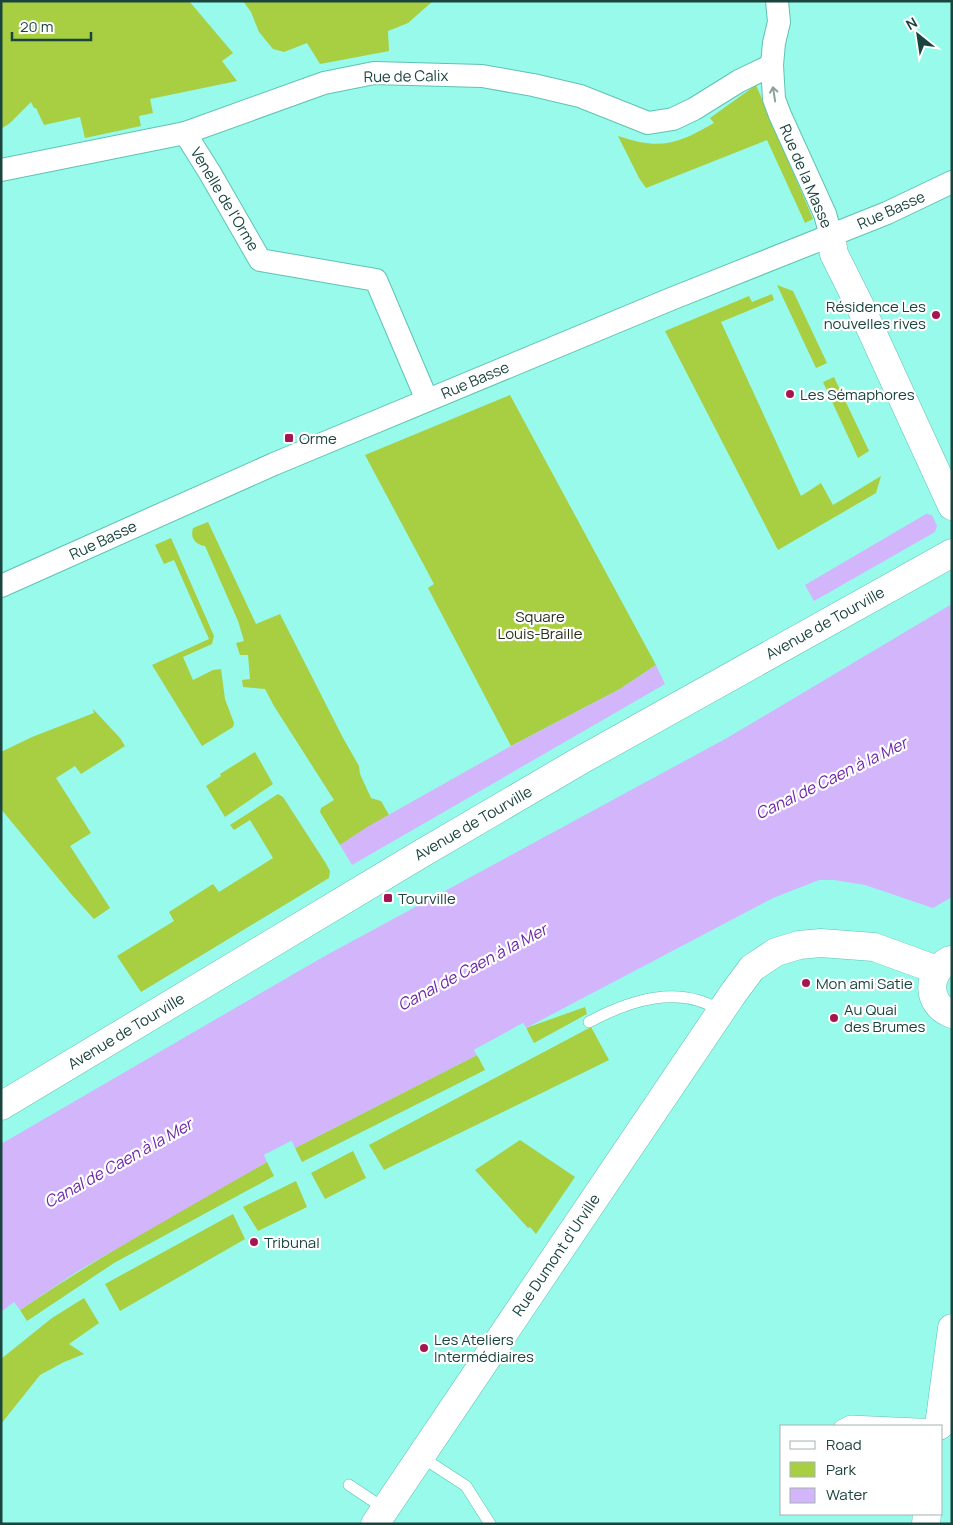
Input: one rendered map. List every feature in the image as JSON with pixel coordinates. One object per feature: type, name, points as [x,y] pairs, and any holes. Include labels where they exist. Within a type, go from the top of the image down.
[{"type":"street","name":"Rue de la Masse","points":[[777,1],[779,22],[774,43],[772,65],[774,99],[825,214],[834,254],[861,308],[952,506]]},
{"type":"street","name":"Rue de Calix","points":[[1,170],[184,132],[324,83],[374,73],[482,76],[580,96],[648,123],[680,116],[738,81],[772,65]]},
{"type":"street","name":"Venelle de l'Orme","points":[[184,132],[260,260],[376,280],[427,400]]},
{"type":"street","name":"Rue Basse","points":[[1,586],[213,490],[670,299],[831,236],[952,182]]},
{"type":"street","name":"Avenue de Tourville","points":[[1,1106],[419,855],[583,759],[952,553]]},
{"type":"street","name":"Rue Dumont d'Urville","points":[[380,1516],[752,968],[776,952],[799,944],[822,943],[874,947],[944,965]]},
{"type":"street","points":[[944,965],[933,978],[933,994],[942,1008],[952,1014]]},
{"type":"street","points":[[939,1425],[952,1328]]},
{"type":"lane","points":[[590,1022],[613,1009],[631,1003],[678,996],[696,999],[710,1004],[721,1011]]},
{"type":"lane","points":[[842,1425],[850,1421],[921,1425]]},
{"type":"lane","points":[[420,1456],[466,1486],[490,1524]]},
{"type":"lane","points":[[349,1485],[380,1516]]},
{"type":"green space","points":[[1,1],[189,1],[233,53],[222,61],[237,81],[150,99],[153,113],[139,116],[141,126],[85,138],[80,117],[44,125],[31,102],[10,123],[1,129]]},
{"type":"green space","points":[[243,1],[433,1],[408,23],[388,31],[389,51],[320,64],[307,43],[284,52],[273,49],[259,32],[251,12]]},
{"type":"green space","points":[[756,85],[813,219],[805,223],[767,140],[646,188],[618,136],[657,144],[668,143],[689,136],[714,123],[710,118]]},
{"type":"green space","points":[[777,285],[793,291],[827,363],[816,368]]},
{"type":"green space","points":[[772,294],[774,300],[721,322],[801,496],[821,483],[833,505],[881,476],[876,493],[778,550],[665,331],[749,296],[752,302]]},
{"type":"green space","points":[[834,377],[869,451],[858,458],[823,382]]},
{"type":"green space","name":"Square Louis-Braille","points":[[510,395],[656,665],[620,689],[511,746],[428,588],[434,584],[365,455]]},
{"type":"green space","points":[[208,522],[256,624],[280,614],[359,766],[360,774],[371,798],[381,801],[389,815],[340,845],[320,812],[321,808],[334,800],[265,689],[243,687],[242,680],[250,679],[248,655],[240,655],[236,643],[244,641],[238,621],[205,546],[198,544],[192,535],[193,528]]},
{"type":"green space","points":[[171,538],[214,636],[212,644],[183,657],[193,680],[213,670],[221,669],[225,699],[234,723],[233,727],[202,746],[152,665],[209,639],[174,560],[164,564],[155,545]]},
{"type":"green space","points":[[93,709],[125,746],[81,774],[75,766],[56,778],[91,833],[70,846],[110,908],[94,919],[1,809],[1,752],[32,737],[94,713]]},
{"type":"green space","points":[[255,752],[273,784],[225,817],[206,786],[221,776],[220,774]]},
{"type":"green space","points":[[278,794],[283,797],[325,862],[330,871],[329,878],[141,992],[117,956],[174,921],[169,912],[213,884],[219,892],[273,858],[250,820],[234,830],[230,825]]},
{"type":"green space","points":[[585,1007],[587,1014],[534,1043],[526,1028]]},
{"type":"green space","points":[[591,1027],[609,1060],[384,1170],[369,1145]]},
{"type":"green space","points":[[477,1055],[485,1070],[302,1162],[295,1148]]},
{"type":"green space","points":[[520,1140],[575,1177],[536,1234],[530,1227],[528,1228],[475,1170]]},
{"type":"green space","points":[[353,1151],[366,1178],[325,1199],[311,1173]]},
{"type":"green space","points":[[267,1162],[274,1176],[114,1263],[27,1321],[20,1310],[111,1252]]},
{"type":"green space","points":[[296,1181],[307,1207],[258,1231],[243,1207]]},
{"type":"green space","points":[[233,1214],[245,1239],[120,1311],[105,1284]]},
{"type":"green space","points":[[84,1298],[99,1323],[69,1344],[84,1354],[40,1375],[1,1424],[1,1359],[52,1318]]},
{"type":"water","points":[[926,514],[932,515],[937,526],[935,532],[814,601],[805,585]]},
{"type":"water","name":"Canal de Caen à la Mer","points":[[952,604],[952,897],[933,908],[865,885],[834,880],[819,880],[773,898],[526,1028],[523,1023],[474,1050],[477,1055],[295,1148],[291,1141],[264,1155],[267,1162],[78,1271],[20,1310],[14,1302],[1,1312],[1,1144],[323,957],[727,738]]},
{"type":"water","points":[[656,665],[665,684],[352,865],[340,845],[367,827],[511,746],[620,689]]},
{"type":"pier","points":[[523,1023],[528,1031],[522,1026],[477,1051],[478,1057],[474,1050]]},
{"type":"pier","points":[[292,1141],[296,1151],[290,1145],[267,1156],[269,1164],[264,1155]]},
{"type":"place","name":"Résidence Les nouvelles rives","points":[[936,315]]},
{"type":"place","name":"Les Sémaphores","points":[[790,394]]},
{"type":"place","name":"Orme","points":[[289,438]]},
{"type":"place","name":"Tourville","points":[[388,898]]},
{"type":"place","name":"Mon ami Satie","points":[[806,983]]},
{"type":"place","name":"Au Quai des Brumes","points":[[834,1018]]},
{"type":"place","name":"Tribunal","points":[[254,1242]]},
{"type":"place","name":"Les Ateliers Intermédiaires","points":[[424,1348]]}]
